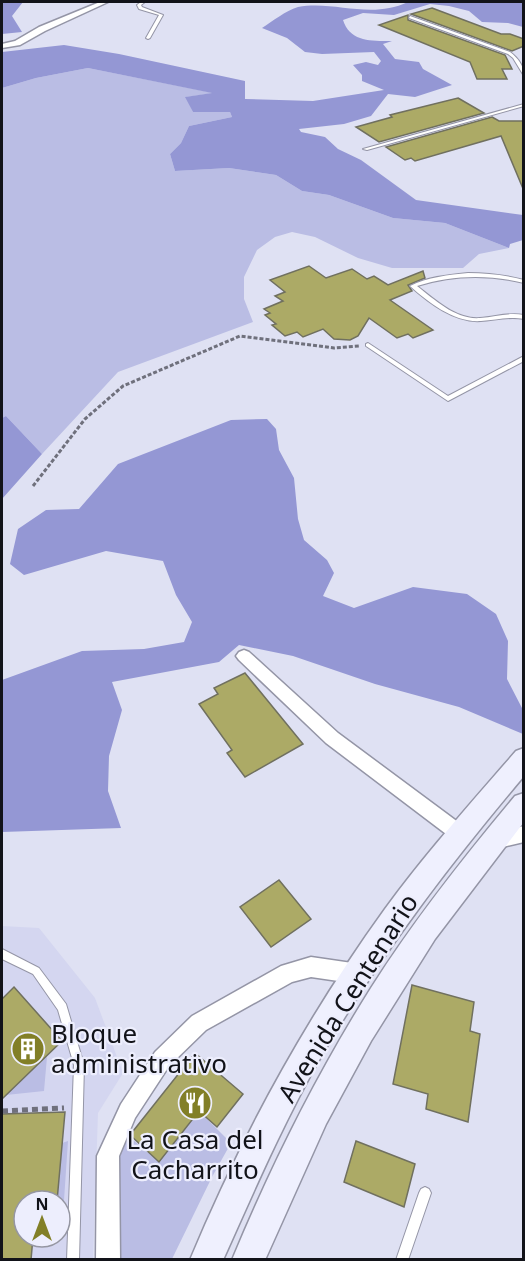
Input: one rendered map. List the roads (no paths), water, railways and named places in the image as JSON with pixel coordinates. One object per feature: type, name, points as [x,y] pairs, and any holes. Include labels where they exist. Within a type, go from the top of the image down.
[{"type":"main road","name":"Avenida Centenario","points":[[206,1260],[267,1129],[312,1045],[394,918],[524,758]]},
{"type":"main road","points":[[248,1260],[300,1145],[341,1066],[398,972],[491,842],[524,803]]},
{"type":"street","points":[[2,46],[17,43],[42,29],[105,2]]},
{"type":"street","points":[[244,656],[332,738],[460,834]]},
{"type":"street","points":[[491,842],[524,834]]},
{"type":"street","points":[[108,1260],[108,1156],[128,1111],[162,1059],[199,1023],[288,974],[311,967],[359,974]]},
{"type":"lane","points":[[143,2],[139,5],[140,8],[161,15],[148,38]]},
{"type":"lane","points":[[410,17],[509,53],[515,57],[524,75]]},
{"type":"lane","points":[[365,149],[524,105]]},
{"type":"lane","points":[[524,282],[484,275],[426,282],[412,286],[445,310],[469,319],[480,320],[512,314],[524,317]]},
{"type":"lane","points":[[368,345],[448,399],[524,358]]},
{"type":"lane","points":[[2,954],[36,971],[62,1008],[80,1065],[73,1260]]},
{"type":"lane","points":[[402,1260],[425,1193]]},
{"type":"place","name":"Bloque administrativo","points":[[28,1049]]},
{"type":"place","name":"La Casa del Cacharrito","points":[[195,1103]]}]
